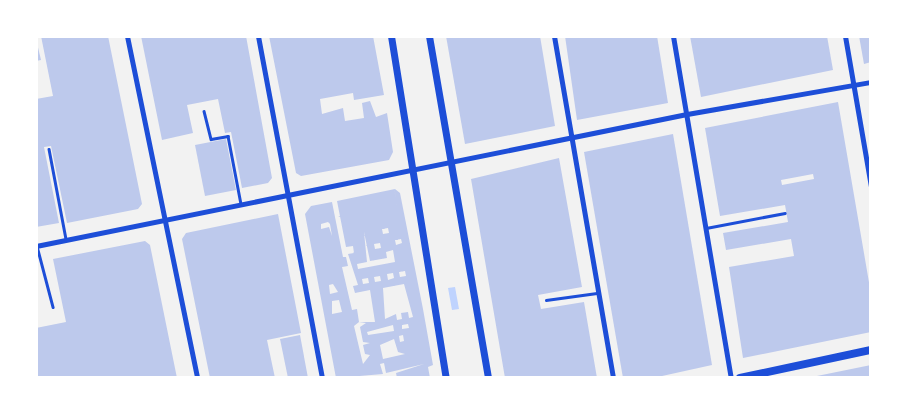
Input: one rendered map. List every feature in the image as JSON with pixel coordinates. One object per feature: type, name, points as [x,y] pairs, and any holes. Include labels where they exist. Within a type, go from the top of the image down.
[{"type":"main road","points":[[391,36],[411,170],[446,378]]},
{"type":"main road","points":[[429,36],[488,378]]},
{"type":"main road","points":[[740,378],[871,350]]},
{"type":"street","points":[[127,36],[197,378]]},
{"type":"street","points":[[258,36],[322,378]]},
{"type":"street","points":[[554,36],[613,378]]},
{"type":"street","points":[[673,36],[731,378]]},
{"type":"street","points":[[845,36],[871,187]]},
{"type":"street","points":[[36,245],[288,198],[411,170],[687,114],[871,82]]},
{"type":"lane","points":[[204,111],[211,139],[228,136],[242,206]]},
{"type":"lane","points":[[49,149],[66,240]]},
{"type":"lane","points":[[706,228],[785,213]]},
{"type":"lane","points":[[36,245],[53,307]]},
{"type":"lane","points":[[546,300],[598,292]]},
{"type":"water","points":[[455,287],[459,309],[452,310],[448,288]]},
{"type":"building","points":[[41,36],[108,36],[142,204],[138,209],[67,223],[51,146],[44,147],[59,223],[36,227],[36,99],[53,96]]},
{"type":"building","points":[[141,36],[246,36],[272,178],[268,183],[242,188],[231,132],[225,133],[218,99],[187,105],[193,133],[162,140]]},
{"type":"building","points":[[269,36],[373,36],[384,95],[354,100],[353,93],[320,99],[322,114],[343,108],[345,121],[364,118],[362,103],[370,101],[376,117],[387,113],[393,152],[389,160],[301,176],[296,173]]},
{"type":"building","points":[[446,36],[540,36],[555,126],[465,144]]},
{"type":"building","points":[[565,36],[657,36],[668,103],[577,120]]},
{"type":"building","points":[[690,36],[827,36],[833,70],[701,97]]},
{"type":"building","points":[[859,36],[871,36],[871,62],[864,64]]},
{"type":"building","points":[[36,39],[41,60],[36,61]]},
{"type":"building","points":[[838,102],[871,294],[871,332],[743,358],[729,267],[794,256],[791,239],[726,250],[723,233],[788,222],[785,205],[720,216],[705,128]],"holes":[[[813,174],[814,179],[782,185],[781,180]]]},
{"type":"building","points":[[673,134],[712,365],[653,378],[623,378],[584,152]]},
{"type":"building","points":[[226,139],[236,190],[205,196],[195,145]]},
{"type":"building","points":[[559,158],[582,287],[538,295],[541,309],[584,302],[597,378],[505,378],[471,179]]},
{"type":"building","points":[[395,189],[400,193],[433,365],[428,367],[430,378],[397,378],[396,373],[424,364],[386,373],[384,363],[380,364],[383,374],[336,378],[305,214],[311,206],[332,202],[343,257],[346,257],[348,266],[342,267],[352,310],[357,309],[359,322],[375,322],[370,290],[355,293],[353,286],[358,285],[348,254],[354,253],[353,246],[346,247],[337,201]],"holes":[[[328,222],[330,224],[332,236],[329,227],[321,229],[321,224]],[[388,228],[389,233],[383,234],[382,229]],[[364,232],[370,261],[387,258],[386,252],[393,250],[395,262],[358,269],[357,264],[367,262]],[[401,239],[402,243],[396,245],[395,240]],[[380,243],[381,248],[375,249],[374,244]],[[405,271],[406,276],[400,277],[399,272]],[[393,273],[394,278],[388,280],[387,274]],[[380,276],[381,281],[375,282],[374,277]],[[368,278],[369,283],[363,284],[362,279]],[[333,284],[338,292],[330,294],[329,285]],[[404,284],[413,317],[409,318],[408,312],[401,313],[402,319],[397,320],[396,314],[385,319],[383,288]],[[339,300],[342,312],[332,314],[332,301]],[[359,322],[366,323],[360,327],[363,342],[370,343],[363,345],[365,354],[370,355],[363,364],[354,326]],[[408,324],[409,328],[402,329],[402,325]],[[393,325],[394,331],[368,335],[367,332]],[[403,335],[404,341],[400,342],[399,336]],[[394,339],[398,352],[405,354],[383,359],[380,345]]]},
{"type":"building","points":[[278,214],[301,333],[267,340],[275,378],[210,378],[182,239],[186,233]]},
{"type":"building","points":[[145,241],[150,245],[177,378],[36,378],[36,328],[66,322],[53,259]]},
{"type":"building","points":[[300,335],[308,378],[288,378],[280,339]]},
{"type":"building","points":[[871,365],[871,378],[812,378],[812,377]]}]
